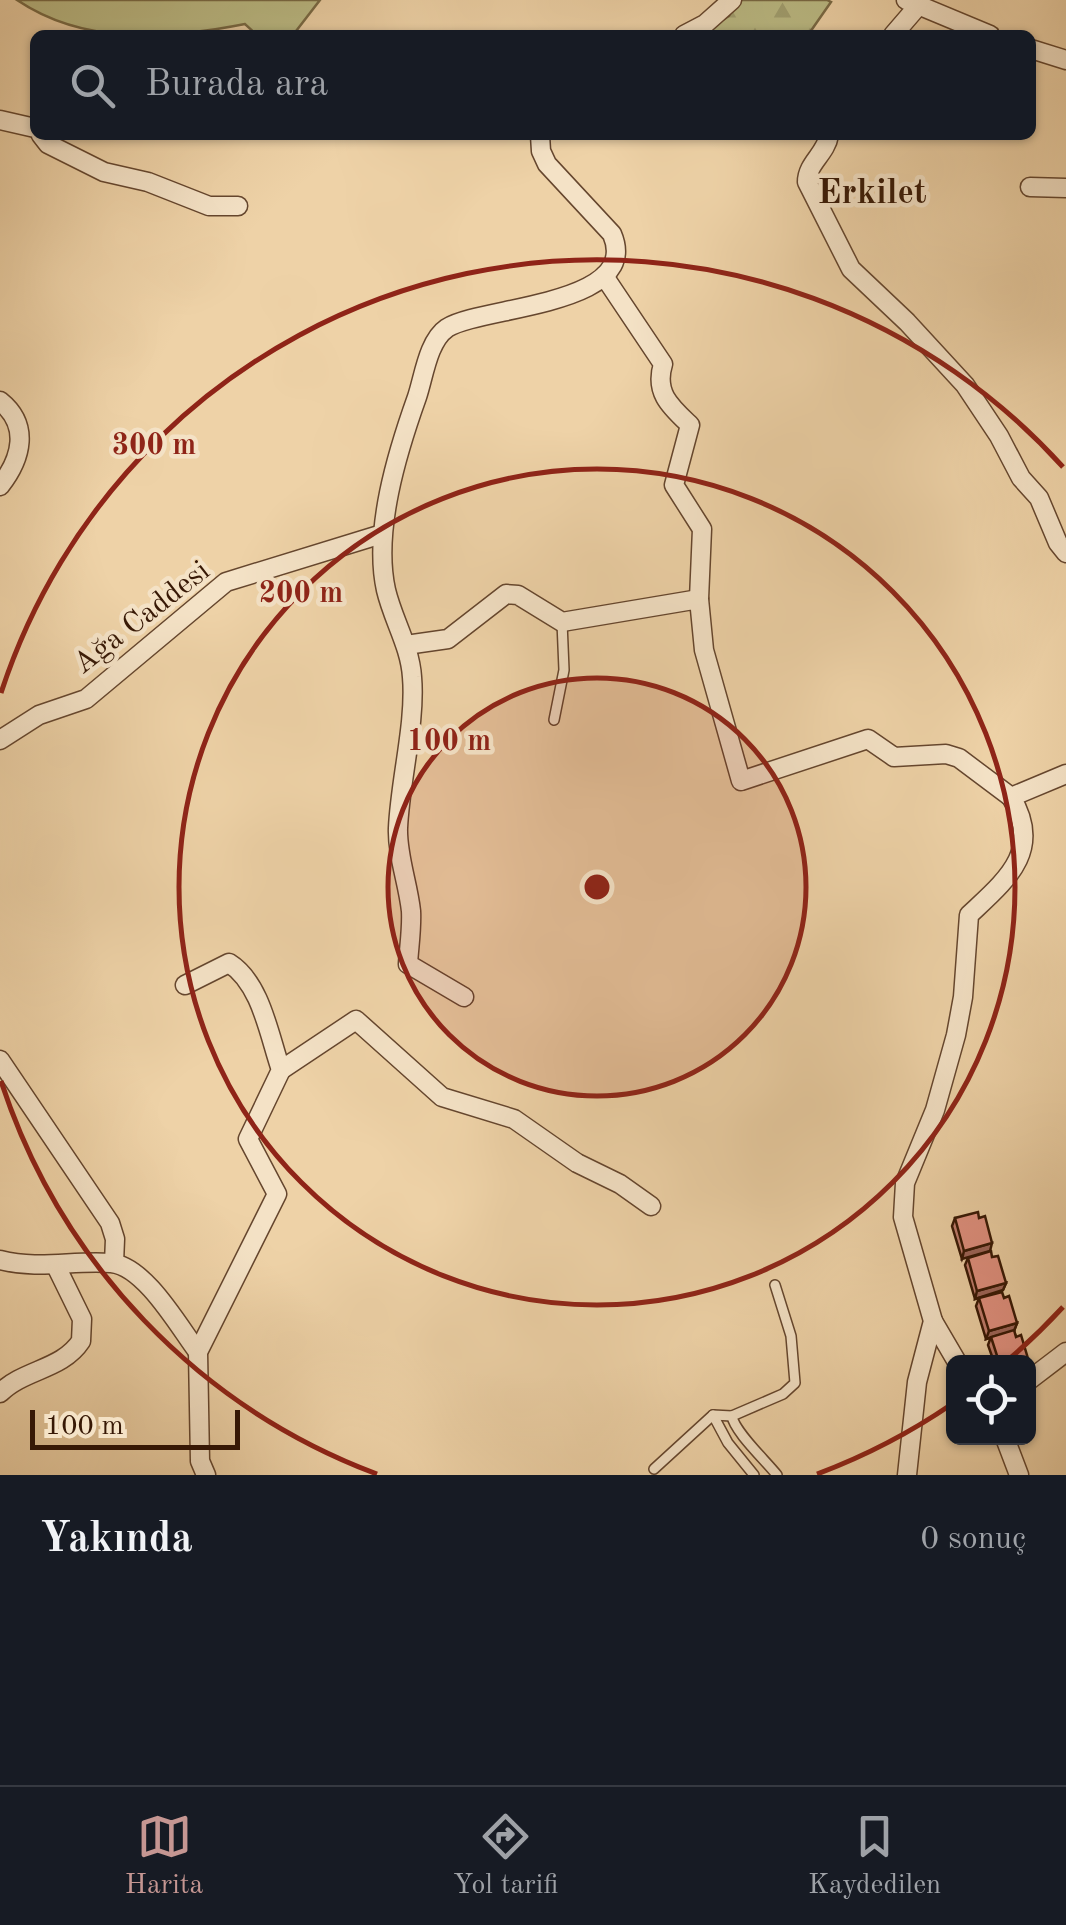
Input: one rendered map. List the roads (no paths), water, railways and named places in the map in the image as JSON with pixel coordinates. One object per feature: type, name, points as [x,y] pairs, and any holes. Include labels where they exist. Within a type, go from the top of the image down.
[{"type":"street","points":[[694,30],[732,0]]},
{"type":"street","points":[[895,30],[912,3],[978,30]]},
{"type":"street","points":[[1036,51],[1066,60]]},
{"type":"street","points":[[0,120],[30,127]]},
{"type":"street","points":[[45,140],[104,172],[148,182],[209,206],[238,206]]},
{"type":"street","points":[[464,997],[408,964],[411,913],[398,832],[413,692],[406,645],[386,588],[382,534],[407,424],[440,335],[456,324],[556,300],[604,276],[616,256],[612,234],[547,164],[540,140]]},
{"type":"street","points":[[828,140],[826,149],[808,170],[807,182],[850,270],[907,322],[964,385],[999,436],[1021,478],[1046,509],[1066,553]]},
{"type":"street","points":[[1030,187],[1066,188]]},
{"type":"street","points":[[604,276],[663,364],[660,387],[666,401],[690,425],[674,484],[702,529],[699,598],[704,650],[742,781],[868,739],[894,756],[946,754],[959,758],[1010,797],[1022,826],[1020,856],[1004,882],[968,915],[963,997],[956,1035],[935,1110],[905,1184],[903,1218],[933,1322],[953,1355]]},
{"type":"street","points":[[0,401],[15,415],[20,432],[17,457],[0,486]]},
{"type":"street","name":"Ağa Caddesi","points":[[0,740],[39,715],[86,699],[226,582],[382,534]]},
{"type":"street","points":[[406,645],[448,639],[506,594],[518,595],[562,622],[699,598]]},
{"type":"street","points":[[1010,797],[1066,774]]},
{"type":"street","points":[[185,985],[228,962],[241,971],[254,991],[282,1070]]},
{"type":"street","points":[[206,1475],[200,1461],[198,1352],[277,1194],[248,1139],[282,1070],[356,1020],[442,1097],[514,1119],[651,1206]]},
{"type":"street","points":[[0,1060],[106,1216],[116,1239],[114,1263]]},
{"type":"street","points":[[0,1260],[56,1266],[114,1263],[145,1281],[198,1352]]},
{"type":"street","points":[[0,1392],[22,1376],[63,1359],[81,1342],[82,1320],[56,1266]]},
{"type":"street","points":[[907,1475],[916,1382],[933,1322]]},
{"type":"street","points":[[1036,1375],[1066,1352]]},
{"type":"street","points":[[1008,1445],[1019,1475]]},
{"type":"lane","points":[[554,720],[564,670],[562,622]]},
{"type":"lane","points":[[654,1469],[713,1415],[732,1416],[783,1394],[795,1383],[791,1336],[775,1285]]},
{"type":"lane","points":[[713,1415],[728,1444],[754,1475]]},
{"type":"lane","points":[[732,1416],[733,1426],[777,1475]]},
{"type":"district","name":"Erkilet","points":[[872,193]]}]
